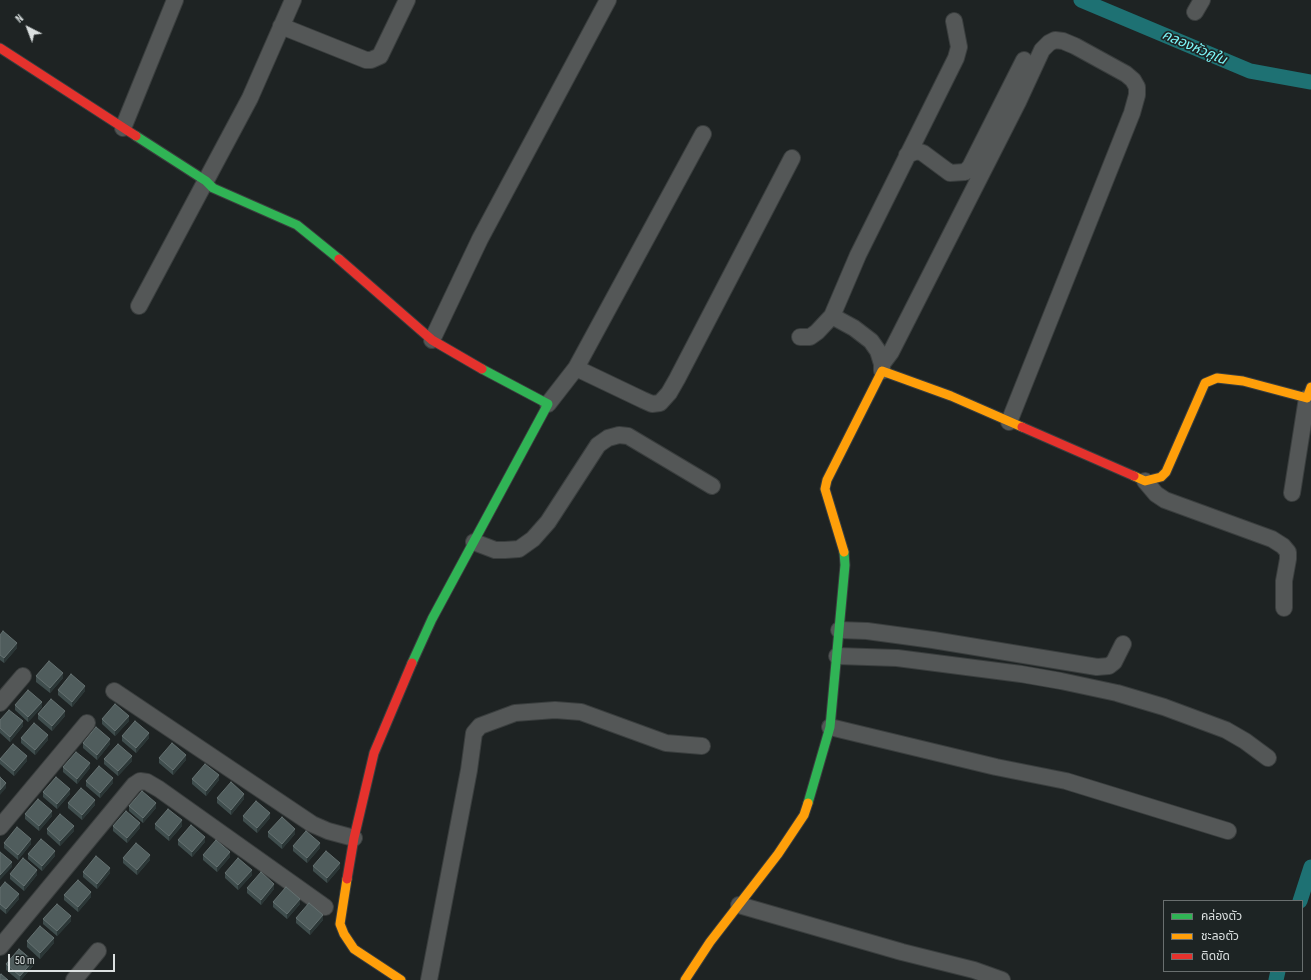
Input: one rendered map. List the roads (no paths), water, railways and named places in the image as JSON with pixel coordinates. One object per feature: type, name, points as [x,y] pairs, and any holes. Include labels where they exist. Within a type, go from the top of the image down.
[{"type":"street","points":[[123,128],[175,0]]},
{"type":"street","points":[[139,306],[250,98],[292,0]]},
{"type":"street","points":[[281,26],[366,60],[371,60],[380,56],[407,0]]},
{"type":"street","points":[[432,340],[480,239],[608,0]]},
{"type":"street","points":[[800,337],[810,337],[817,332],[832,316],[858,255],[956,58],[959,47],[954,21]]},
{"type":"street","points":[[685,980],[710,942],[778,854],[804,815],[815,784],[830,727],[845,565],[844,551],[826,497],[825,489],[827,480],[882,368],[1018,102],[1042,50],[1049,43],[1055,40],[1063,41],[1126,74],[1137,87],[1137,95],[1130,120],[1009,422]]},
{"type":"street","points":[[0,48],[224,194],[297,225],[352,269],[432,340],[450,352],[548,404]]},
{"type":"street","points":[[907,155],[917,151],[923,153],[950,173],[965,172],[970,167],[1024,60]]},
{"type":"street","points":[[401,980],[354,949],[344,934],[340,924],[354,838],[374,753],[395,700],[432,619],[548,404],[576,368],[703,134]]},
{"type":"street","points":[[576,368],[652,404],[660,403],[676,379],[792,158]]},
{"type":"street","points":[[832,316],[854,328],[871,341],[878,351],[882,368]]},
{"type":"street","points":[[882,368],[951,396],[1145,481],[1156,494],[1165,500],[1272,539],[1283,546],[1288,552],[1284,581],[1284,608]]},
{"type":"street","points":[[1145,481],[1161,477],[1166,472],[1172,463],[1205,383],[1217,378],[1243,381],[1309,393],[1292,494]]},
{"type":"street","points":[[474,542],[495,550],[505,550],[519,549],[533,539],[548,522],[598,445],[608,438],[619,435],[628,436],[712,486]]},
{"type":"street","points":[[839,630],[867,631],[933,640],[1097,667],[1109,666],[1114,662],[1122,644]]},
{"type":"street","points":[[837,656],[897,658],[1021,674],[1061,681],[1116,694],[1164,707],[1226,730],[1245,741],[1268,758]]},
{"type":"street","points":[[0,703],[22,676]]},
{"type":"street","points":[[114,690],[312,824],[328,831],[354,838]]},
{"type":"street","points":[[429,980],[469,770],[474,733],[480,726],[515,713],[555,710],[581,712],[666,743],[702,746]]},
{"type":"street","points":[[0,827],[87,723]]},
{"type":"street","points":[[830,727],[996,767],[1066,781],[1228,831]]},
{"type":"street","points":[[0,947],[134,784],[140,781],[147,782],[159,789],[325,906]]},
{"type":"street","points":[[739,905],[902,952],[974,970],[1002,980]]},
{"type":"street","points":[[74,980],[98,951]]},
{"type":"waterway","name":"คลองหัวคูใน","points":[[1081,0],[1250,71],[1311,82]]},
{"type":"waterway","points":[[1300,900],[1311,867]]},
{"type":"waterway","points":[[1276,980],[1278,972]]}]
